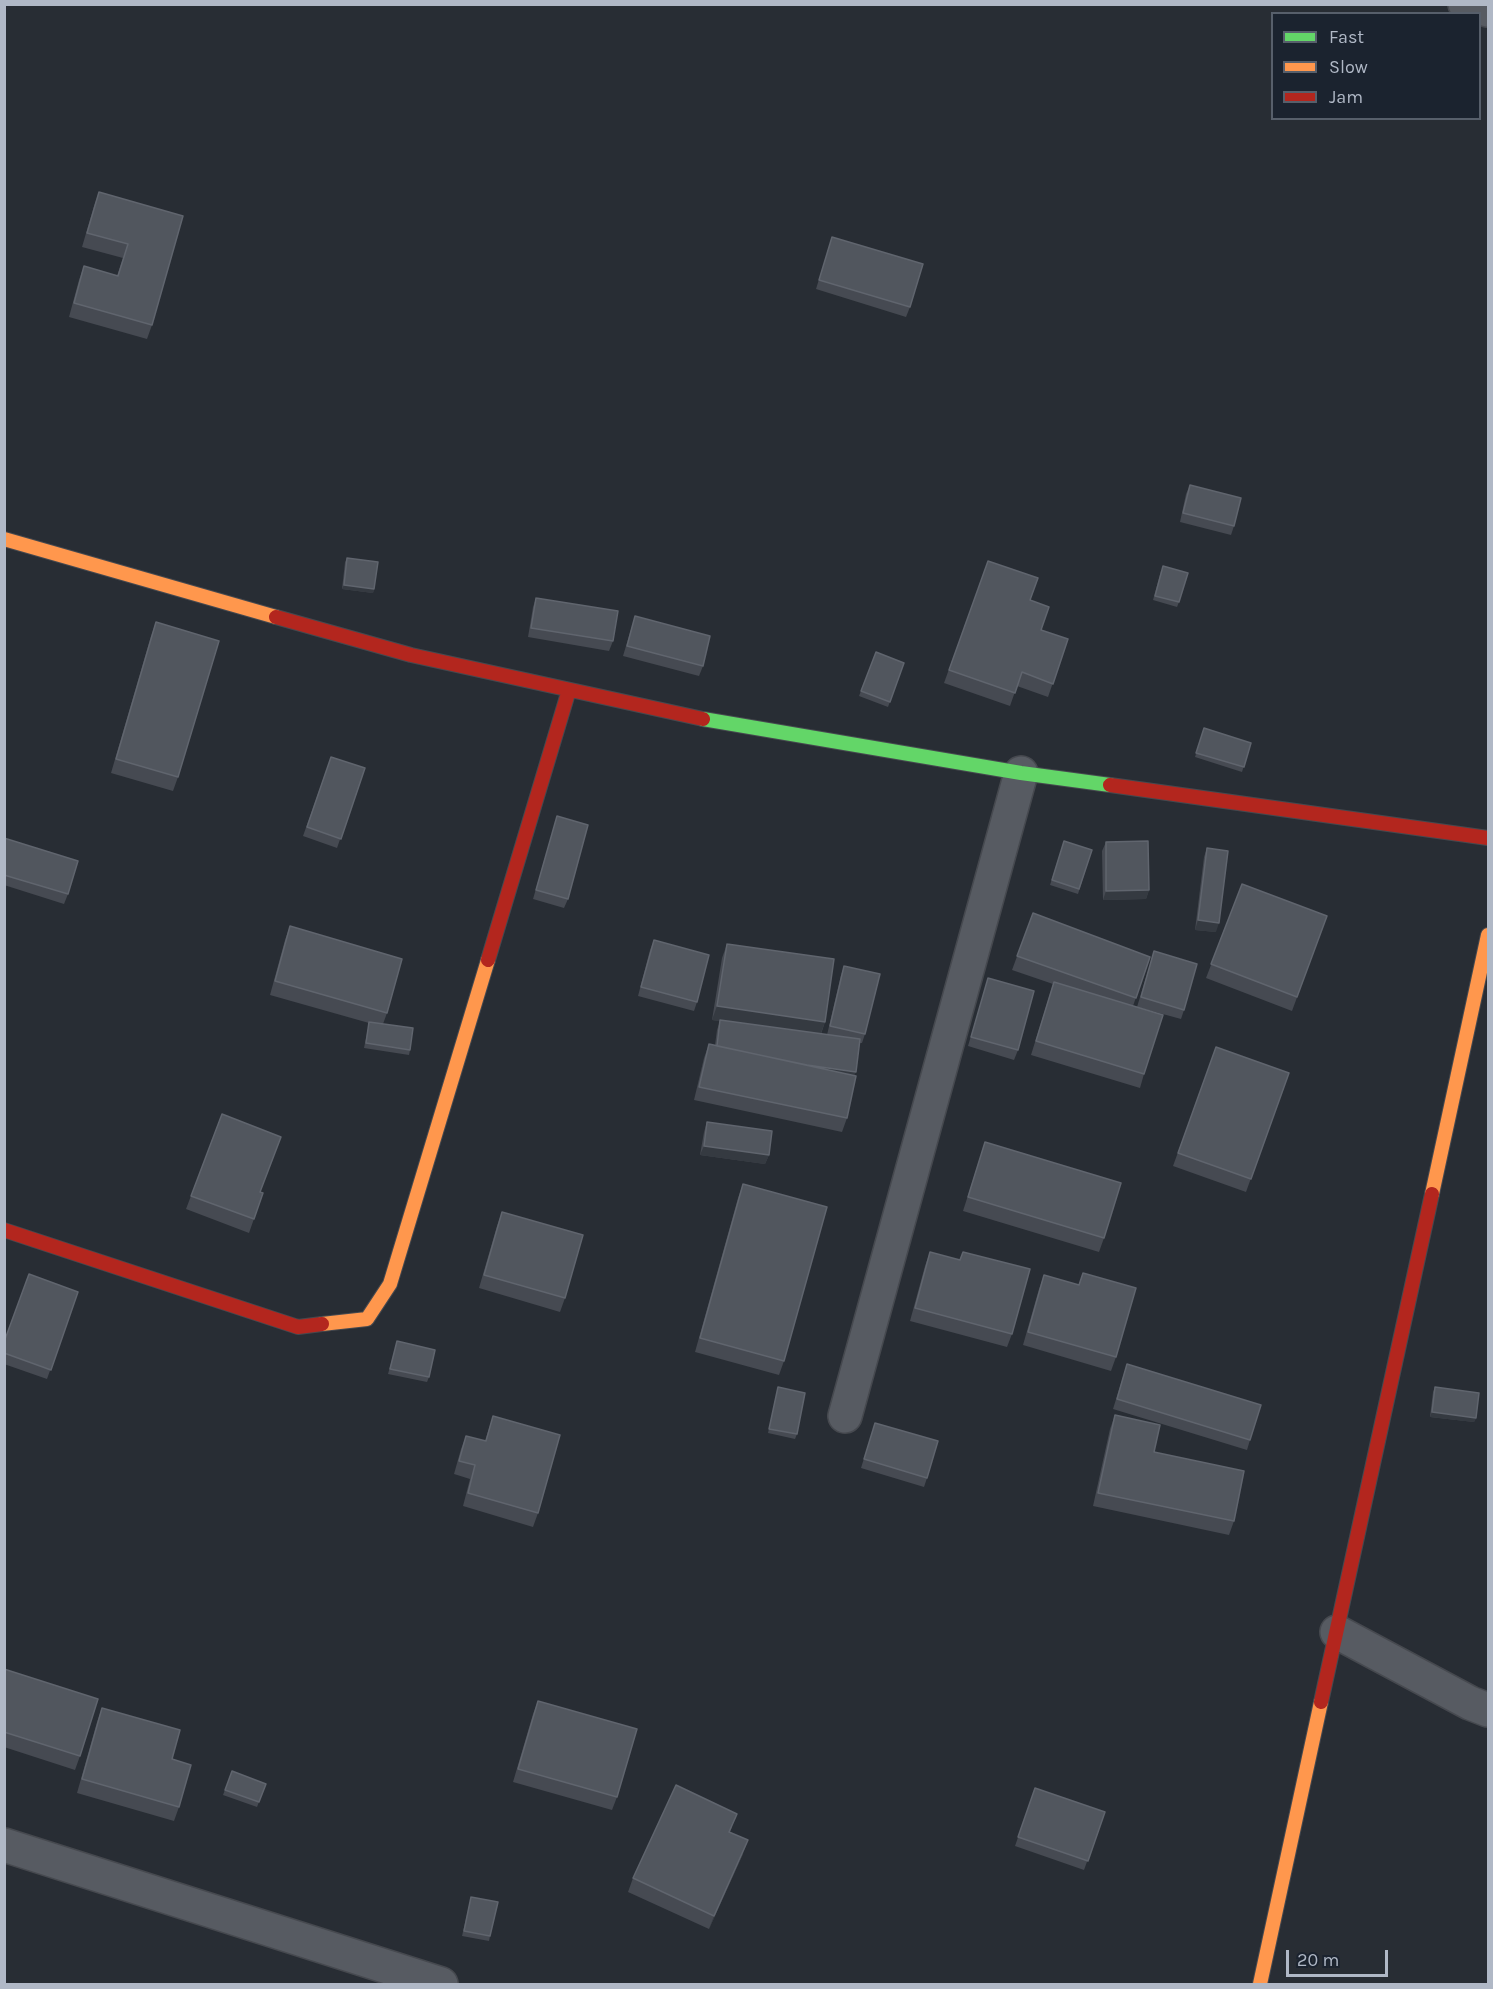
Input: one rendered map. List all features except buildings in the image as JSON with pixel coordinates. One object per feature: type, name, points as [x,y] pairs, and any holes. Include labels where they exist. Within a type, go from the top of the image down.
[{"type":"street","points":[[1465,4],[1488,10]]},
{"type":"street","points":[[4,539],[411,655],[723,724],[1021,773],[1488,838]]},
{"type":"street","points":[[4,1230],[298,1327],[368,1319],[390,1284],[569,690]]},
{"type":"street","points":[[845,1416],[1021,773]]},
{"type":"street","points":[[1260,1984],[1488,935]]},
{"type":"street","points":[[1337,1632],[1414,1674],[1488,1710]]},
{"type":"street","points":[[4,1845],[441,1984]]},
{"type":"traffic: fast","points":[[703,719],[1021,773],[1110,785]]},
{"type":"traffic: slow","points":[[4,539],[276,617]]},
{"type":"traffic: slow","points":[[1432,1194],[1488,935]]},
{"type":"traffic: slow","points":[[322,1324],[367,1319],[390,1284],[488,960]]},
{"type":"traffic: slow","points":[[1260,1984],[1321,1702]]},
{"type":"traffic: jam","points":[[276,617],[411,655],[703,719]]},
{"type":"traffic: jam","points":[[488,960],[569,690]]},
{"type":"traffic: jam","points":[[1110,785],[1488,838]]},
{"type":"traffic: jam","points":[[1321,1702],[1432,1194]]},
{"type":"traffic: jam","points":[[4,1230],[298,1327],[322,1324]]}]
